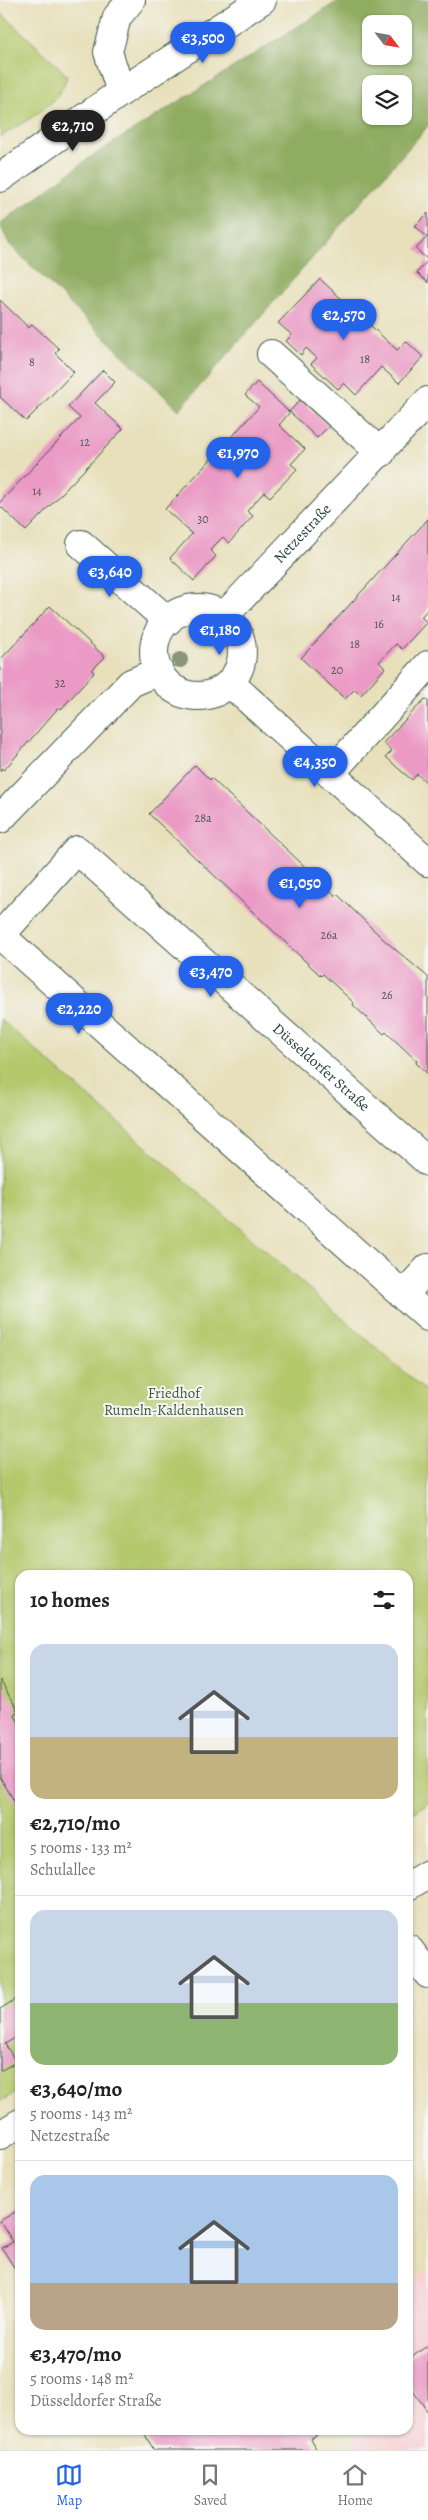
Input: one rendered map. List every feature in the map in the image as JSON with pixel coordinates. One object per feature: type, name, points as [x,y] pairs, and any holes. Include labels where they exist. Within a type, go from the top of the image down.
[{"type":"street","points":[[120,92],[108,52],[117,17],[131,0]]},
{"type":"street","points":[[0,178],[120,92],[262,0]]},
{"type":"street","points":[[271,354],[382,453]]},
{"type":"street","name":"Netzestraße","points":[[224,616],[382,453],[428,401]]},
{"type":"street","points":[[81,544],[168,620]]},
{"type":"street","points":[[195,608],[210,610],[224,616],[234,627],[241,640],[240,663],[230,683],[219,692],[206,696],[191,696],[178,692],[167,683],[158,672],[154,658],[155,644],[168,620],[180,612],[195,608]]},
{"type":"street","points":[[331,773],[428,665]]},
{"type":"street","points":[[0,819],[131,683],[158,672]]},
{"type":"street","points":[[230,683],[428,862]]},
{"type":"street","name":"Düsseldorfer Straße","points":[[428,1162],[77,850],[0,935],[428,1317]]},
{"type":"street","points":[[403,1295],[428,1268]]},
{"type":"street","points":[[413,1883],[428,1874]]},
{"type":"street","points":[[413,1954],[428,1974]]},
{"type":"street","points":[[0,2135],[15,2126]]},
{"type":"shaded area","points":[[428,2270],[428,2450],[354,2450],[356,2435],[413,2435],[413,2280]]},
{"type":"green space","points":[[340,0],[428,0],[428,126],[179,410],[9,244],[0,224],[91,157]]},
{"type":"green space","points":[[0,12],[67,76],[63,87],[49,104],[30,119],[0,137]]},
{"type":"green space","name":"Friedhof Rumeln-Kaldenhausen","points":[[0,1019],[428,1393],[428,1804],[413,1813],[413,1570],[15,1570],[15,2093],[0,2102]]},
{"type":"building","points":[[428,213],[428,260],[416,249],[427,237],[415,226]]},
{"type":"building","points":[[428,260],[428,283],[417,273]]},
{"type":"building","points":[[320,279],[397,350],[406,341],[423,357],[399,383],[381,367],[356,395],[344,383],[338,389],[311,364],[317,358],[306,348],[301,355],[286,341],[292,335],[278,323]]},
{"type":"building","points":[[0,300],[29,328],[32,324],[59,349],[55,353],[74,372],[26,421],[0,397]]},
{"type":"building","points":[[103,370],[115,382],[95,403],[123,429],[26,531],[0,506],[0,502],[80,418],[68,407]]},
{"type":"building","points":[[257,382],[289,412],[300,400],[329,426],[317,438],[290,412],[279,425],[305,449],[291,464],[297,469],[270,497],[264,492],[247,511],[253,516],[229,543],[223,537],[210,550],[216,556],[194,581],[170,558],[192,534],[165,509],[259,407],[245,395]]},
{"type":"building","points":[[428,519],[428,609],[421,617],[427,622],[402,649],[396,644],[379,662],[385,668],[361,695],[355,689],[345,699],[301,658]]},
{"type":"building","points":[[50,606],[105,657],[92,670],[94,673],[61,709],[59,707],[4,770],[2,768],[0,771],[0,660]]},
{"type":"building","points":[[425,699],[428,701],[428,784],[417,774],[412,780],[399,769],[386,757],[392,751],[383,743]]},
{"type":"building","points":[[195,765],[336,896],[337,894],[383,939],[428,977],[428,1074],[386,1032],[384,1034],[353,1005],[354,1003],[323,974],[321,976],[149,814]]},
{"type":"building","points":[[0,1680],[15,1706],[15,1802],[0,1777]]},
{"type":"building","points":[[15,2000],[15,2038],[5,2044],[15,2063],[0,2071],[0,2009]]},
{"type":"building","points":[[15,2212],[15,2269],[2,2248],[13,2242],[0,2221]]},
{"type":"building","points":[[428,2345],[428,2412],[413,2391],[413,2356]]},
{"type":"building","points":[[145,2435],[316,2435],[310,2439],[317,2450],[154,2450]]}]
